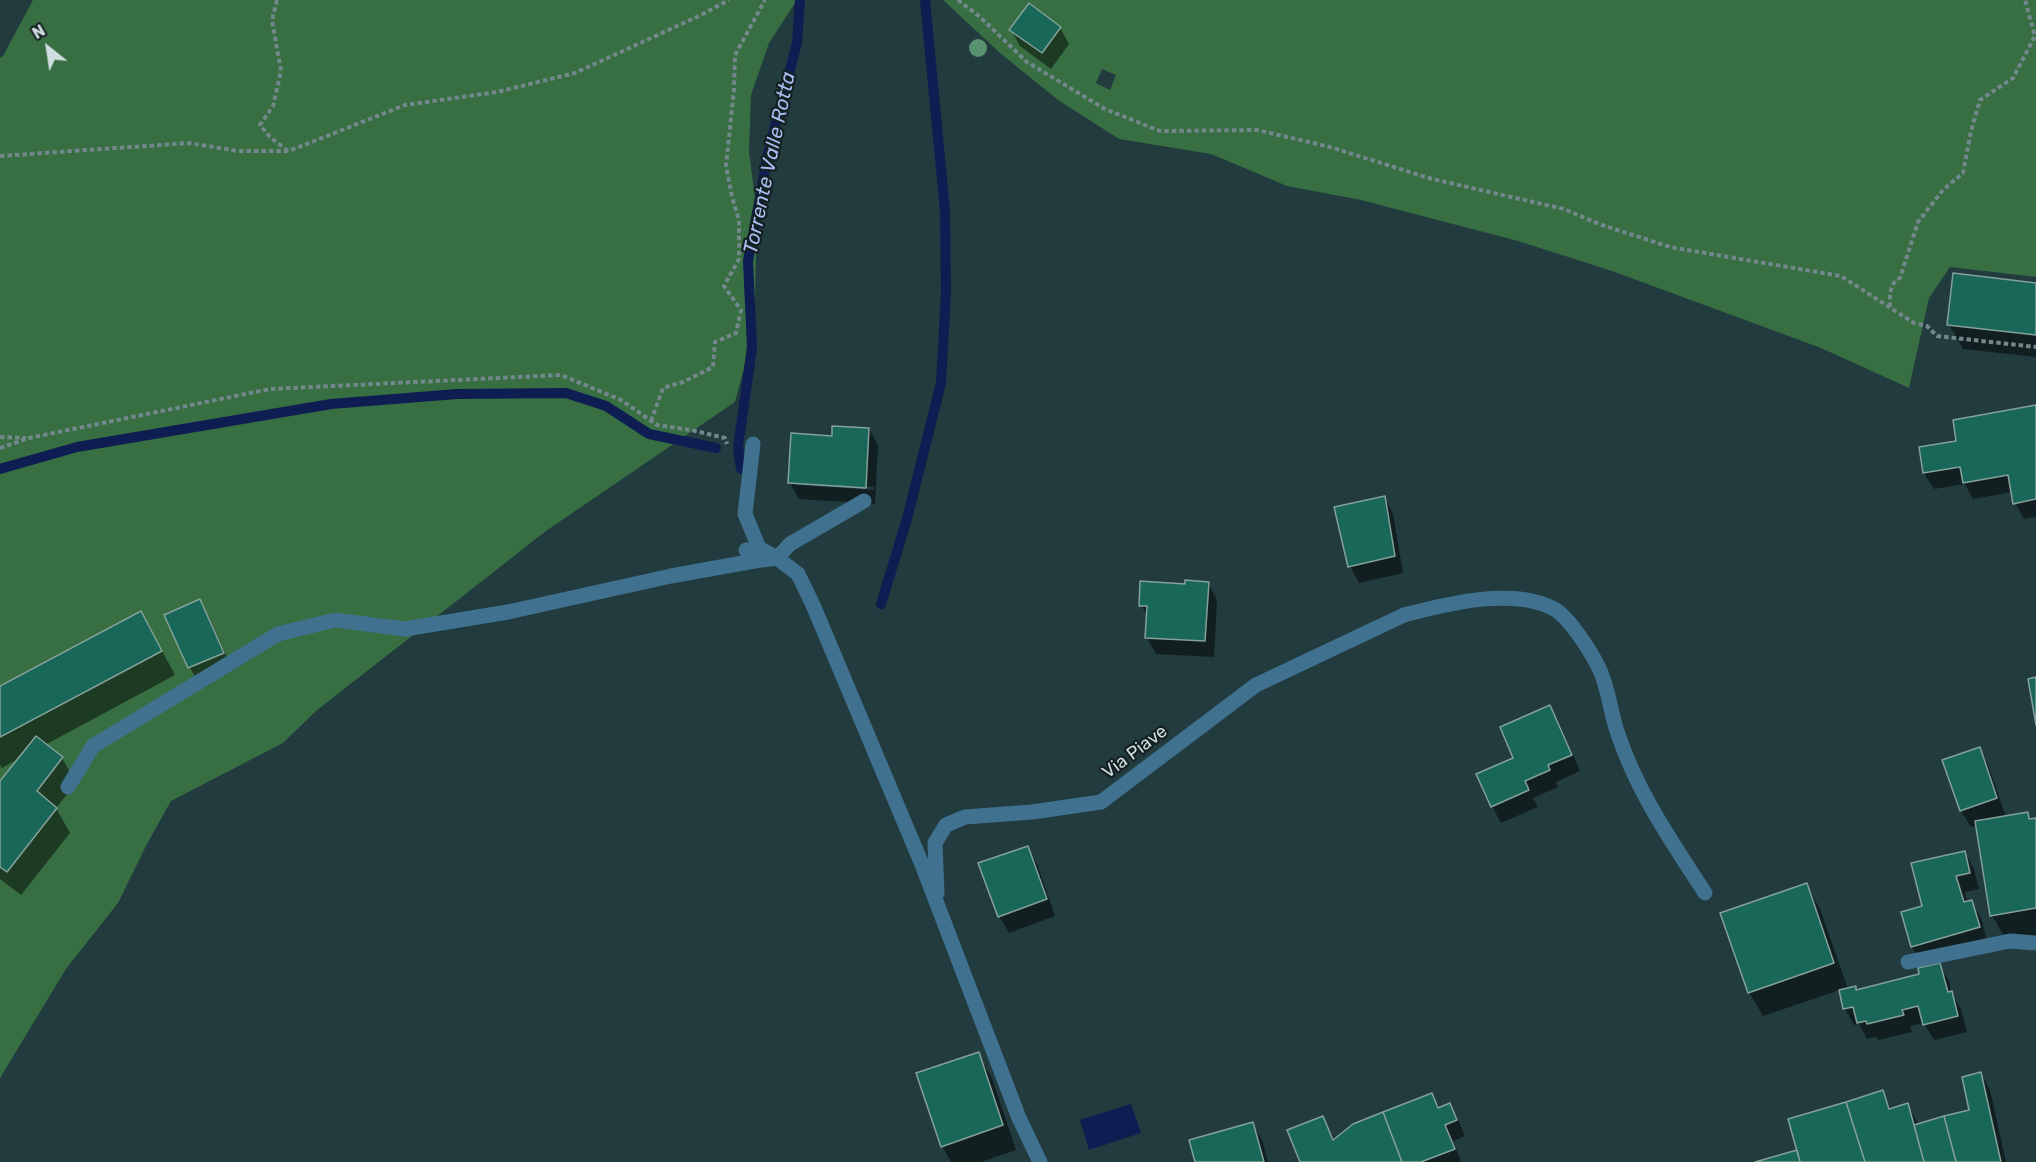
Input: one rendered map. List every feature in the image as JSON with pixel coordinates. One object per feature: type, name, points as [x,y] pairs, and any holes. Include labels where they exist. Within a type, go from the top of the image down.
[{"type":"street","name":"Via Piave","points":[[753,444],[745,514],[759,548],[798,574],[813,605],[908,830],[1019,1118],[1040,1162]]},
{"type":"street","points":[[68,787],[93,746],[278,634],[336,620],[405,629],[507,612],[671,576],[750,555],[777,558],[790,544],[864,501]]},
{"type":"street","name":"Via Piave","points":[[938,908],[935,843],[946,825],[965,817],[1032,812],[1101,802],[1256,685],[1404,615],[1450,603],[1486,598],[1543,604],[1565,618],[1599,668],[1608,692],[1617,733],[1647,802],[1705,893]]},
{"type":"street","points":[[1908,962],[2010,941],[2036,943]]},
{"type":"path","points":[[277,0],[272,20],[281,71],[273,106],[260,125],[270,138],[289,151]]},
{"type":"path","points":[[0,156],[189,143],[238,151],[289,151],[405,105],[497,92],[575,73],[729,0]]},
{"type":"path","points":[[651,421],[663,388],[683,382],[712,367],[715,342],[736,333],[741,310],[724,286],[739,259],[739,220],[726,166],[735,55],[765,0]]},
{"type":"path","points":[[958,0],[980,17],[1027,62],[1105,109],[1160,131],[1257,130],[1330,147],[1432,179],[1564,209],[1599,224],[1670,247],[1841,276],[1914,322],[1927,326],[1937,336],[2036,347]]},
{"type":"path","points":[[1890,308],[1890,291],[1895,280],[1900,278],[1918,222],[1943,190],[1963,173],[1980,100],[2013,78],[2035,36],[2025,0]]},
{"type":"path","points":[[0,448],[29,438],[270,389],[561,375],[621,400],[657,425],[725,438],[728,447]]},
{"type":"path","points":[[0,437],[29,438]]},
{"type":"green space","points":[[33,0],[797,0],[769,43],[751,95],[749,152],[757,213],[755,301],[744,368],[735,402],[546,531],[316,711],[283,743],[171,801],[118,903],[66,969],[0,1078],[0,58]]},
{"type":"green space","points":[[943,0],[2036,0],[2036,277],[1950,267],[1929,298],[1909,388],[1821,348],[1612,271],[1518,241],[1361,200],[1287,186],[1211,154],[1119,139],[1058,100],[1000,53]],"holes":[[[1102,69],[1116,75],[1110,90],[1096,83]]]},
{"type":"water","points":[[1131,1104],[1141,1133],[1089,1150],[1080,1120]]},
{"type":"building","points":[[1029,3],[1061,27],[1042,53],[1009,30]]},
{"type":"building","points":[[1953,273],[2036,283],[2036,335],[1947,325]]},
{"type":"building","points":[[2036,405],[2036,499],[2013,504],[2008,475],[1963,483],[1960,467],[1923,473],[1919,447],[1956,441],[1953,420]]},
{"type":"building","points":[[832,426],[869,428],[866,488],[788,483],[791,433],[832,436]]},
{"type":"building","points":[[1385,496],[1395,556],[1348,567],[1334,507]]},
{"type":"building","points":[[1185,580],[1209,582],[1205,641],[1145,638],[1147,606],[1139,606],[1140,581],[1185,584]]},
{"type":"building","points":[[200,599],[224,653],[188,668],[164,615]]},
{"type":"building","points":[[141,611],[162,651],[0,737],[0,686]]},
{"type":"building","points":[[2036,677],[2036,725],[2028,679]]},
{"type":"building","points":[[1550,705],[1572,755],[1548,765],[1550,770],[1525,781],[1529,790],[1491,807],[1476,774],[1513,758],[1500,727]]},
{"type":"building","points":[[36,736],[63,757],[37,791],[57,808],[7,872],[0,867],[0,781]]},
{"type":"building","points":[[1980,747],[1997,798],[1960,811],[1942,760]]},
{"type":"building","points":[[2028,812],[2029,819],[2036,818],[2036,908],[1990,916],[1975,821]]},
{"type":"building","points":[[1028,846],[1047,899],[998,917],[978,863]]},
{"type":"building","points":[[1965,851],[1970,873],[1956,876],[1964,902],[1972,900],[1980,927],[1911,947],[1901,912],[1922,906],[1911,863]]},
{"type":"building","points":[[1807,883],[1834,963],[1748,993],[1720,913]]},
{"type":"building","points":[[1940,963],[1948,992],[1952,991],[1958,1016],[1923,1025],[1918,1006],[1902,1010],[1904,1015],[1867,1024],[1866,1021],[1857,1023],[1853,1007],[1843,1009],[1839,990],[1856,986],[1856,990],[1919,974],[1918,968]]},
{"type":"building","points":[[979,1052],[1003,1125],[941,1147],[916,1073]]},
{"type":"building","points":[[1981,1072],[2001,1162],[1956,1162],[1944,1116],[1969,1110],[1962,1077]]},
{"type":"building","points":[[1883,1090],[1889,1109],[1908,1103],[1924,1162],[1865,1162],[1846,1102]]},
{"type":"building","points":[[1432,1093],[1438,1108],[1450,1103],[1457,1120],[1445,1125],[1455,1149],[1421,1162],[1402,1162],[1383,1112]]},
{"type":"building","points":[[1846,1102],[1865,1162],[1800,1162],[1788,1119]]},
{"type":"building","points":[[1383,1112],[1402,1162],[1300,1162],[1287,1130],[1323,1116],[1333,1140],[1353,1124]]},
{"type":"building","points":[[1944,1116],[1956,1162],[1924,1162],[1914,1125]]},
{"type":"building","points":[[1253,1122],[1264,1162],[1195,1162],[1189,1140]]},
{"type":"building","points":[[1797,1150],[1800,1162],[1755,1162]]},
{"type":"waterway","name":"Torrente Valle Rotta","points":[[741,469],[738,447],[752,348],[748,261],[769,149],[797,43],[800,0]]},
{"type":"waterway","points":[[881,604],[907,519],[941,383],[946,293],[945,211],[925,0]]},
{"type":"waterway","points":[[0,469],[77,447],[331,404],[457,394],[566,393],[606,406],[649,434],[716,448]]}]
